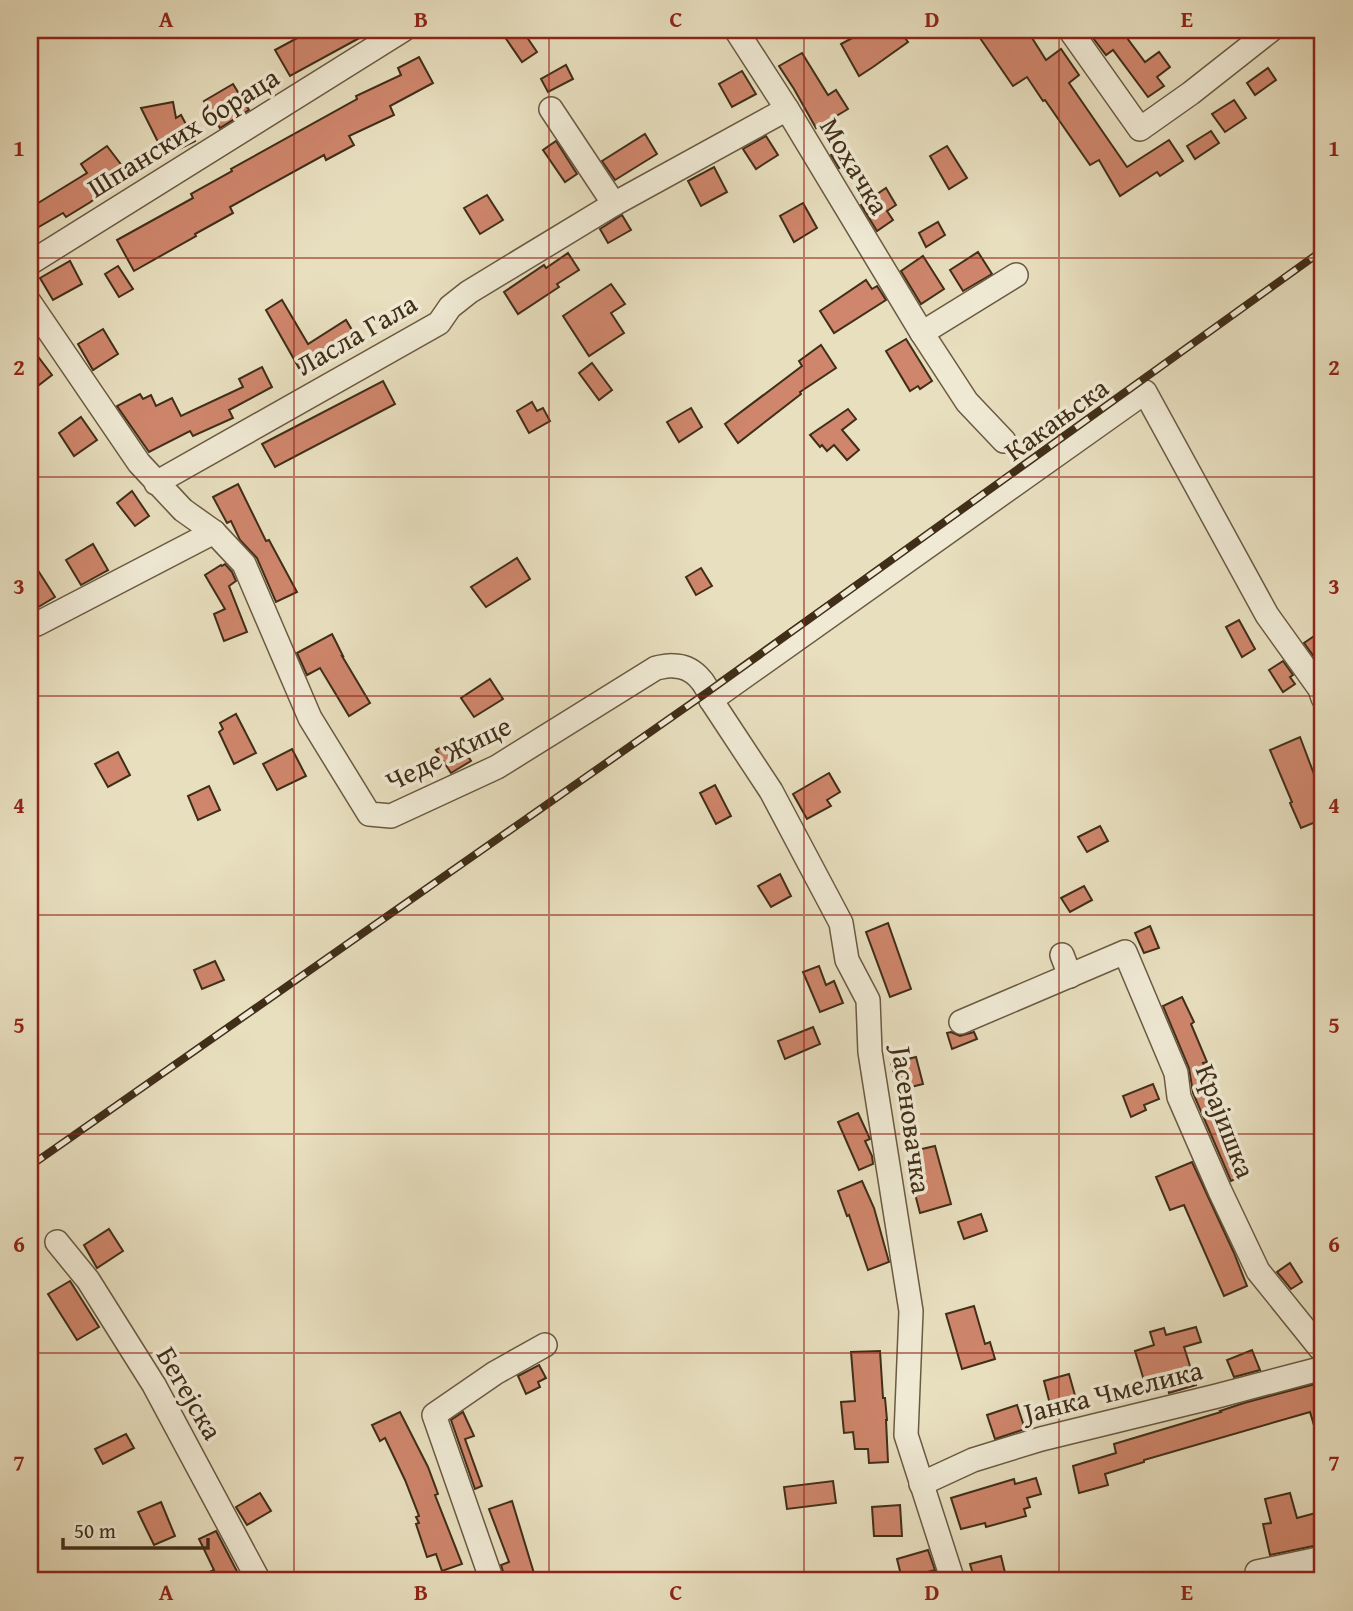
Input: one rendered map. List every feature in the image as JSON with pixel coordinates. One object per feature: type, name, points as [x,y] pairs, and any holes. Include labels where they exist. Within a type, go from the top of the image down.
[{"type":"street","name":"Шпанских бораца","points":[[30,263],[403,30]]},
{"type":"street","name":"Мохачка","points":[[736,30],[922,333],[967,402],[1004,441]]},
{"type":"street","points":[[1070,30],[1140,129],[1271,30]]},
{"type":"street","points":[[551,108],[614,204]]},
{"type":"street","name":"Ласла Гала","points":[[156,483],[439,323],[450,307],[469,292],[614,204],[786,110]]},
{"type":"street","points":[[922,333],[1016,275]]},
{"type":"street","name":"Чеде Жице","points":[[30,303],[139,463],[183,510],[214,532],[244,564],[310,718],[369,814],[391,816],[497,767],[656,668],[676,665],[689,670],[700,678],[709,691],[711,700]]},
{"type":"street","name":"Какањска","points":[[711,700],[1145,392],[1267,615],[1322,692]]},
{"type":"street","points":[[37,624],[214,532]]},
{"type":"street","name":"Јасеновачка","points":[[711,700],[771,791],[841,923],[848,960],[868,1000],[870,1052],[911,1311],[906,1435],[953,1581]]},
{"type":"street","name":"Крајишка","points":[[961,1022],[1125,952],[1177,1073],[1179,1097],[1258,1271],[1323,1350]]},
{"type":"street","points":[[1062,955],[1070,976]]},
{"type":"street","name":"Бегејска","points":[[57,1242],[88,1280],[154,1385],[259,1581]]},
{"type":"street","points":[[492,1581],[434,1415],[495,1373],[545,1345]]},
{"type":"street","name":"Јанка Чмелика","points":[[921,1484],[973,1460],[1041,1439],[1323,1368]]},
{"type":"street","points":[[1258,1572],[1323,1558]]},
{"type":"building","points":[[312,30],[374,30],[290,76],[275,50]]},
{"type":"building","points":[[500,30],[522,30],[537,52],[522,62]]},
{"type":"building","points":[[867,30],[899,30],[908,42],[859,76],[841,44]]},
{"type":"building","points":[[992,30],[1027,30],[1046,60],[1061,49],[1079,75],[1069,83],[1127,167],[1169,140],[1183,161],[1160,176],[1157,172],[1120,196],[1099,160],[1090,165],[1027,77],[1013,86],[980,38]]},
{"type":"building","points":[[1087,30],[1121,30],[1145,62],[1159,52],[1170,67],[1157,77],[1164,86],[1148,97],[1113,50],[1106,55]]},
{"type":"building","points":[[802,53],[828,95],[836,90],[848,109],[816,128],[779,66]]},
{"type":"building","points":[[419,57],[433,83],[390,106],[394,115],[349,136],[354,145],[326,160],[324,155],[230,207],[233,213],[134,271],[117,240],[193,198],[191,194],[357,99],[356,96],[401,75],[398,68]]},
{"type":"building","points":[[566,65],[573,79],[548,92],[541,79]]},
{"type":"building","points":[[1268,68],[1276,80],[1255,95],[1247,83]]},
{"type":"building","points":[[742,71],[756,94],[732,107],[719,84]]},
{"type":"building","points":[[233,84],[249,110],[220,128],[204,101]]},
{"type":"building","points":[[1234,100],[1246,118],[1225,132],[1212,114]]},
{"type":"building","points":[[173,102],[176,118],[181,115],[195,141],[165,156],[141,108]]},
{"type":"building","points":[[1211,131],[1219,143],[1195,159],[1187,146]]},
{"type":"building","points":[[645,134],[657,154],[615,180],[602,161]]},
{"type":"building","points":[[766,136],[778,155],[756,169],[743,149]]},
{"type":"building","points":[[556,141],[577,174],[565,182],[543,150]]},
{"type":"building","points":[[107,146],[129,175],[66,217],[63,213],[30,232],[30,208],[87,173],[81,164]]},
{"type":"building","points":[[844,146],[853,159],[839,168],[831,155]]},
{"type":"building","points":[[947,146],[967,178],[949,189],[930,156]]},
{"type":"building","points":[[714,167],[727,192],[701,206],[688,181]]},
{"type":"building","points":[[886,188],[896,205],[887,211],[893,220],[877,231],[861,205]]},
{"type":"building","points":[[487,195],[503,220],[480,234],[464,208]]},
{"type":"building","points":[[803,203],[817,228],[794,242],[780,216]]},
{"type":"building","points":[[622,215],[631,230],[608,243],[600,229]]},
{"type":"building","points":[[938,222],[945,235],[926,247],[919,233]]},
{"type":"building","points":[[978,252],[992,274],[963,291],[950,270]]},
{"type":"building","points":[[568,253],[579,270],[518,314],[504,292],[544,265],[546,268]]},
{"type":"building","points":[[923,256],[944,289],[921,304],[901,271]]},
{"type":"building","points":[[70,261],[82,284],[53,300],[40,278]]},
{"type":"building","points":[[118,266],[133,289],[119,297],[105,274]]},
{"type":"building","points":[[866,280],[872,289],[877,286],[886,300],[834,333],[820,311]]},
{"type":"building","points":[[611,284],[625,304],[611,313],[624,333],[589,356],[563,316]]},
{"type":"building","points":[[282,300],[308,344],[346,320],[358,340],[345,349],[340,341],[299,368],[266,310]]},
{"type":"building","points":[[103,329],[118,354],[93,370],[78,344]]},
{"type":"building","points":[[906,339],[932,381],[920,389],[918,386],[910,391],[886,351]]},
{"type":"building","points":[[821,345],[836,368],[800,392],[801,394],[738,443],[725,424],[802,366],[799,361]]},
{"type":"building","points":[[30,346],[52,375],[30,392]]},
{"type":"building","points":[[592,363],[612,390],[599,400],[579,373]]},
{"type":"building","points":[[262,367],[272,387],[229,410],[233,418],[193,436],[190,431],[149,452],[117,406],[140,394],[143,399],[151,395],[156,406],[172,398],[181,416],[243,387],[239,379]]},
{"type":"building","points":[[383,381],[395,404],[275,467],[262,444]]},
{"type":"building","points":[[532,402],[537,411],[543,408],[550,421],[529,433],[517,411]]},
{"type":"building","points":[[691,408],[702,427],[679,442],[667,422]]},
{"type":"building","points":[[848,409],[856,419],[842,430],[859,450],[847,460],[834,445],[827,451],[810,435]]},
{"type":"building","points":[[81,417],[97,440],[74,456],[59,433]]},
{"type":"building","points":[[238,484],[266,541],[269,540],[297,592],[276,602],[257,558],[240,540],[231,521],[227,523],[213,497]]},
{"type":"building","points":[[132,491],[149,516],[135,526],[117,503]]},
{"type":"building","points":[[93,544],[108,570],[81,585],[66,560]]},
{"type":"building","points":[[30,558],[55,597],[30,612]]},
{"type":"building","points":[[517,558],[530,579],[486,607],[471,587]]},
{"type":"building","points":[[225,564],[236,581],[229,586],[247,632],[224,641],[214,614],[225,609],[205,575]]},
{"type":"building","points":[[701,568],[712,586],[696,595],[686,577]]},
{"type":"building","points":[[1239,620],[1255,649],[1242,657],[1226,627]]},
{"type":"building","points":[[332,634],[370,703],[349,716],[320,668],[307,675],[297,653]]},
{"type":"building","points":[[1317,634],[1323,642],[1323,652],[1315,658],[1304,643]]},
{"type":"building","points":[[1283,661],[1293,675],[1290,677],[1295,684],[1283,692],[1269,670]]},
{"type":"building","points":[[490,679],[503,699],[474,717],[461,698]]},
{"type":"building","points":[[236,714],[256,753],[234,764],[219,732],[223,729],[220,723]]},
{"type":"building","points":[[1300,737],[1323,798],[1323,819],[1301,828],[1270,750]]},
{"type":"building","points":[[457,738],[471,761],[451,773],[436,750]]},
{"type":"building","points":[[292,749],[306,776],[277,790],[263,764]]},
{"type":"building","points":[[118,752],[130,775],[108,787],[95,764]]},
{"type":"building","points":[[829,773],[840,792],[827,800],[831,806],[807,819],[793,794]]},
{"type":"building","points":[[715,785],[731,816],[716,824],[700,793]]},
{"type":"building","points":[[209,786],[220,810],[198,820],[188,796]]},
{"type":"building","points":[[1100,826],[1108,841],[1087,852],[1078,837]]},
{"type":"building","points":[[780,874],[791,896],[771,907],[758,886]]},
{"type":"building","points":[[1084,886],[1092,900],[1070,912],[1061,898]]},
{"type":"building","points":[[888,923],[911,989],[890,997],[866,932]]},
{"type":"building","points":[[1150,926],[1159,948],[1144,953],[1135,933]]},
{"type":"building","points":[[215,961],[224,980],[202,989],[194,970]]},
{"type":"building","points":[[819,966],[826,985],[834,981],[843,1003],[820,1012],[803,972]]},
{"type":"building","points":[[1182,997],[1194,1022],[1191,1024],[1207,1062],[1203,1063],[1249,1173],[1231,1181],[1193,1093],[1189,1068],[1163,1006]]},
{"type":"building","points":[[813,1027],[820,1044],[785,1059],[778,1041]]},
{"type":"building","points":[[974,1032],[977,1039],[952,1049],[947,1033],[960,1036]]},
{"type":"building","points":[[916,1057],[923,1084],[907,1088],[905,1080],[896,1082],[891,1063]]},
{"type":"building","points":[[1153,1084],[1159,1099],[1144,1105],[1146,1110],[1131,1117],[1123,1096]]},
{"type":"building","points":[[858,1113],[870,1139],[865,1141],[873,1164],[859,1170],[838,1122]]},
{"type":"building","points":[[935,1146],[951,1204],[920,1213],[914,1190],[923,1188],[913,1151]]},
{"type":"building","points":[[1192,1162],[1247,1286],[1224,1296],[1184,1205],[1170,1210],[1156,1177]]},
{"type":"building","points":[[862,1181],[874,1208],[889,1262],[868,1270],[838,1191]]},
{"type":"building","points":[[981,1214],[987,1231],[964,1239],[958,1222]]},
{"type":"building","points":[[109,1229],[123,1251],[97,1268],[84,1245]]},
{"type":"building","points":[[1290,1263],[1302,1282],[1291,1289],[1277,1272]]},
{"type":"building","points":[[70,1281],[99,1327],[77,1340],[48,1294]]},
{"type":"building","points":[[974,1306],[985,1344],[990,1342],[995,1359],[962,1369],[946,1314]]},
{"type":"building","points":[[1196,1327],[1201,1342],[1184,1347],[1196,1385],[1169,1393],[1166,1381],[1146,1387],[1135,1351],[1154,1345],[1150,1332],[1164,1328],[1166,1335]]},
{"type":"building","points":[[1252,1350],[1260,1370],[1234,1377],[1227,1360]]},
{"type":"building","points":[[880,1351],[888,1462],[869,1463],[868,1449],[855,1449],[853,1432],[844,1433],[841,1402],[855,1401],[851,1352]]},
{"type":"building","points":[[539,1365],[546,1378],[538,1382],[540,1387],[526,1394],[518,1376]]},
{"type":"building","points":[[1069,1374],[1078,1406],[1053,1416],[1044,1381]]},
{"type":"building","points":[[1323,1382],[1323,1441],[1319,1442],[1310,1412],[1144,1460],[1105,1474],[1108,1485],[1079,1493],[1073,1466],[1116,1453],[1114,1444],[1244,1403]]},
{"type":"building","points":[[1017,1405],[1025,1429],[995,1439],[987,1415]]},
{"type":"building","points":[[400,1412],[428,1467],[438,1494],[435,1495],[462,1564],[442,1571],[436,1554],[427,1557],[416,1524],[419,1523],[416,1517],[419,1516],[405,1480],[385,1438],[380,1441],[372,1425]]},
{"type":"building","points":[[463,1412],[474,1436],[465,1439],[482,1486],[475,1489],[451,1420]]},
{"type":"building","points":[[126,1434],[134,1448],[103,1464],[95,1449]]},
{"type":"building","points":[[1036,1478],[1041,1494],[1027,1498],[1030,1507],[1024,1509],[1026,1516],[986,1527],[985,1523],[961,1529],[951,1498],[1014,1479],[1015,1484]]},
{"type":"building","points":[[833,1481],[836,1503],[787,1509],[784,1487]]},
{"type":"building","points":[[260,1493],[271,1511],[247,1525],[236,1507]]},
{"type":"building","points":[[1290,1493],[1297,1518],[1323,1511],[1323,1544],[1270,1555],[1263,1524],[1271,1523],[1265,1499]]},
{"type":"building","points":[[512,1501],[535,1581],[506,1581],[501,1565],[509,1562],[489,1509]]},
{"type":"building","points":[[161,1502],[175,1536],[154,1545],[138,1512]]},
{"type":"building","points":[[900,1505],[902,1536],[874,1536],[872,1507]]},
{"type":"building","points":[[216,1531],[242,1581],[189,1581],[214,1570],[199,1539]]},
{"type":"building","points":[[928,1550],[935,1570],[902,1579],[897,1559]]},
{"type":"building","points":[[1001,1556],[1007,1581],[975,1581],[970,1564]]},
{"type":"railway","points":[[30,1166],[709,691],[1323,250]]}]
